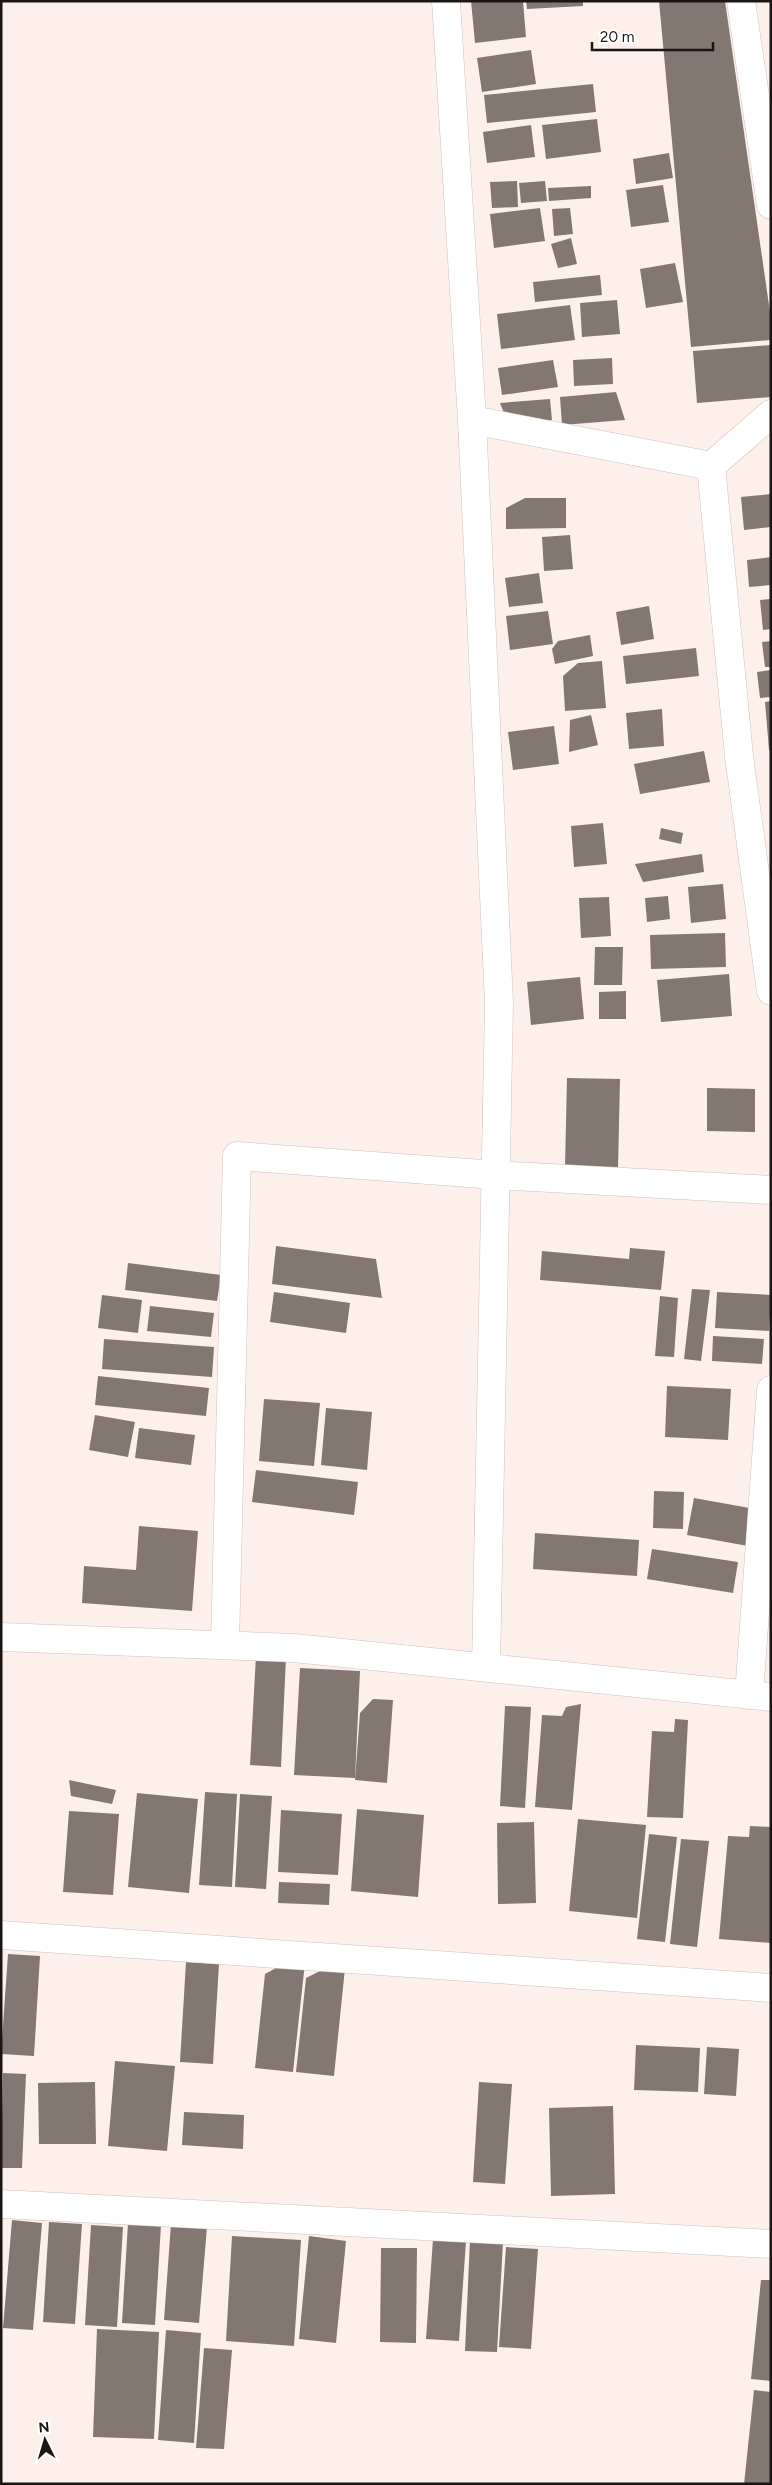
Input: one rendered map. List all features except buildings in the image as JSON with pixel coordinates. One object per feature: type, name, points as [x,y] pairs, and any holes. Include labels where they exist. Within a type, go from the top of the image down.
[{"type":"street","points":[[446,1],[472,420],[499,1002],[486,1667]]},
{"type":"street","points":[[741,1],[771,205]]},
{"type":"street","points":[[711,466],[771,414]]},
{"type":"street","points":[[472,420],[711,466]]},
{"type":"street","points":[[711,466],[739,756],[771,991]]},
{"type":"street","points":[[225,1645],[237,1156],[496,1175],[771,1190]]},
{"type":"street","points":[[1,1636],[294,1648],[760,1696],[771,1390]]},
{"type":"street","points":[[1,1935],[771,1988]]},
{"type":"street","points":[[1,2204],[771,2244]]}]
